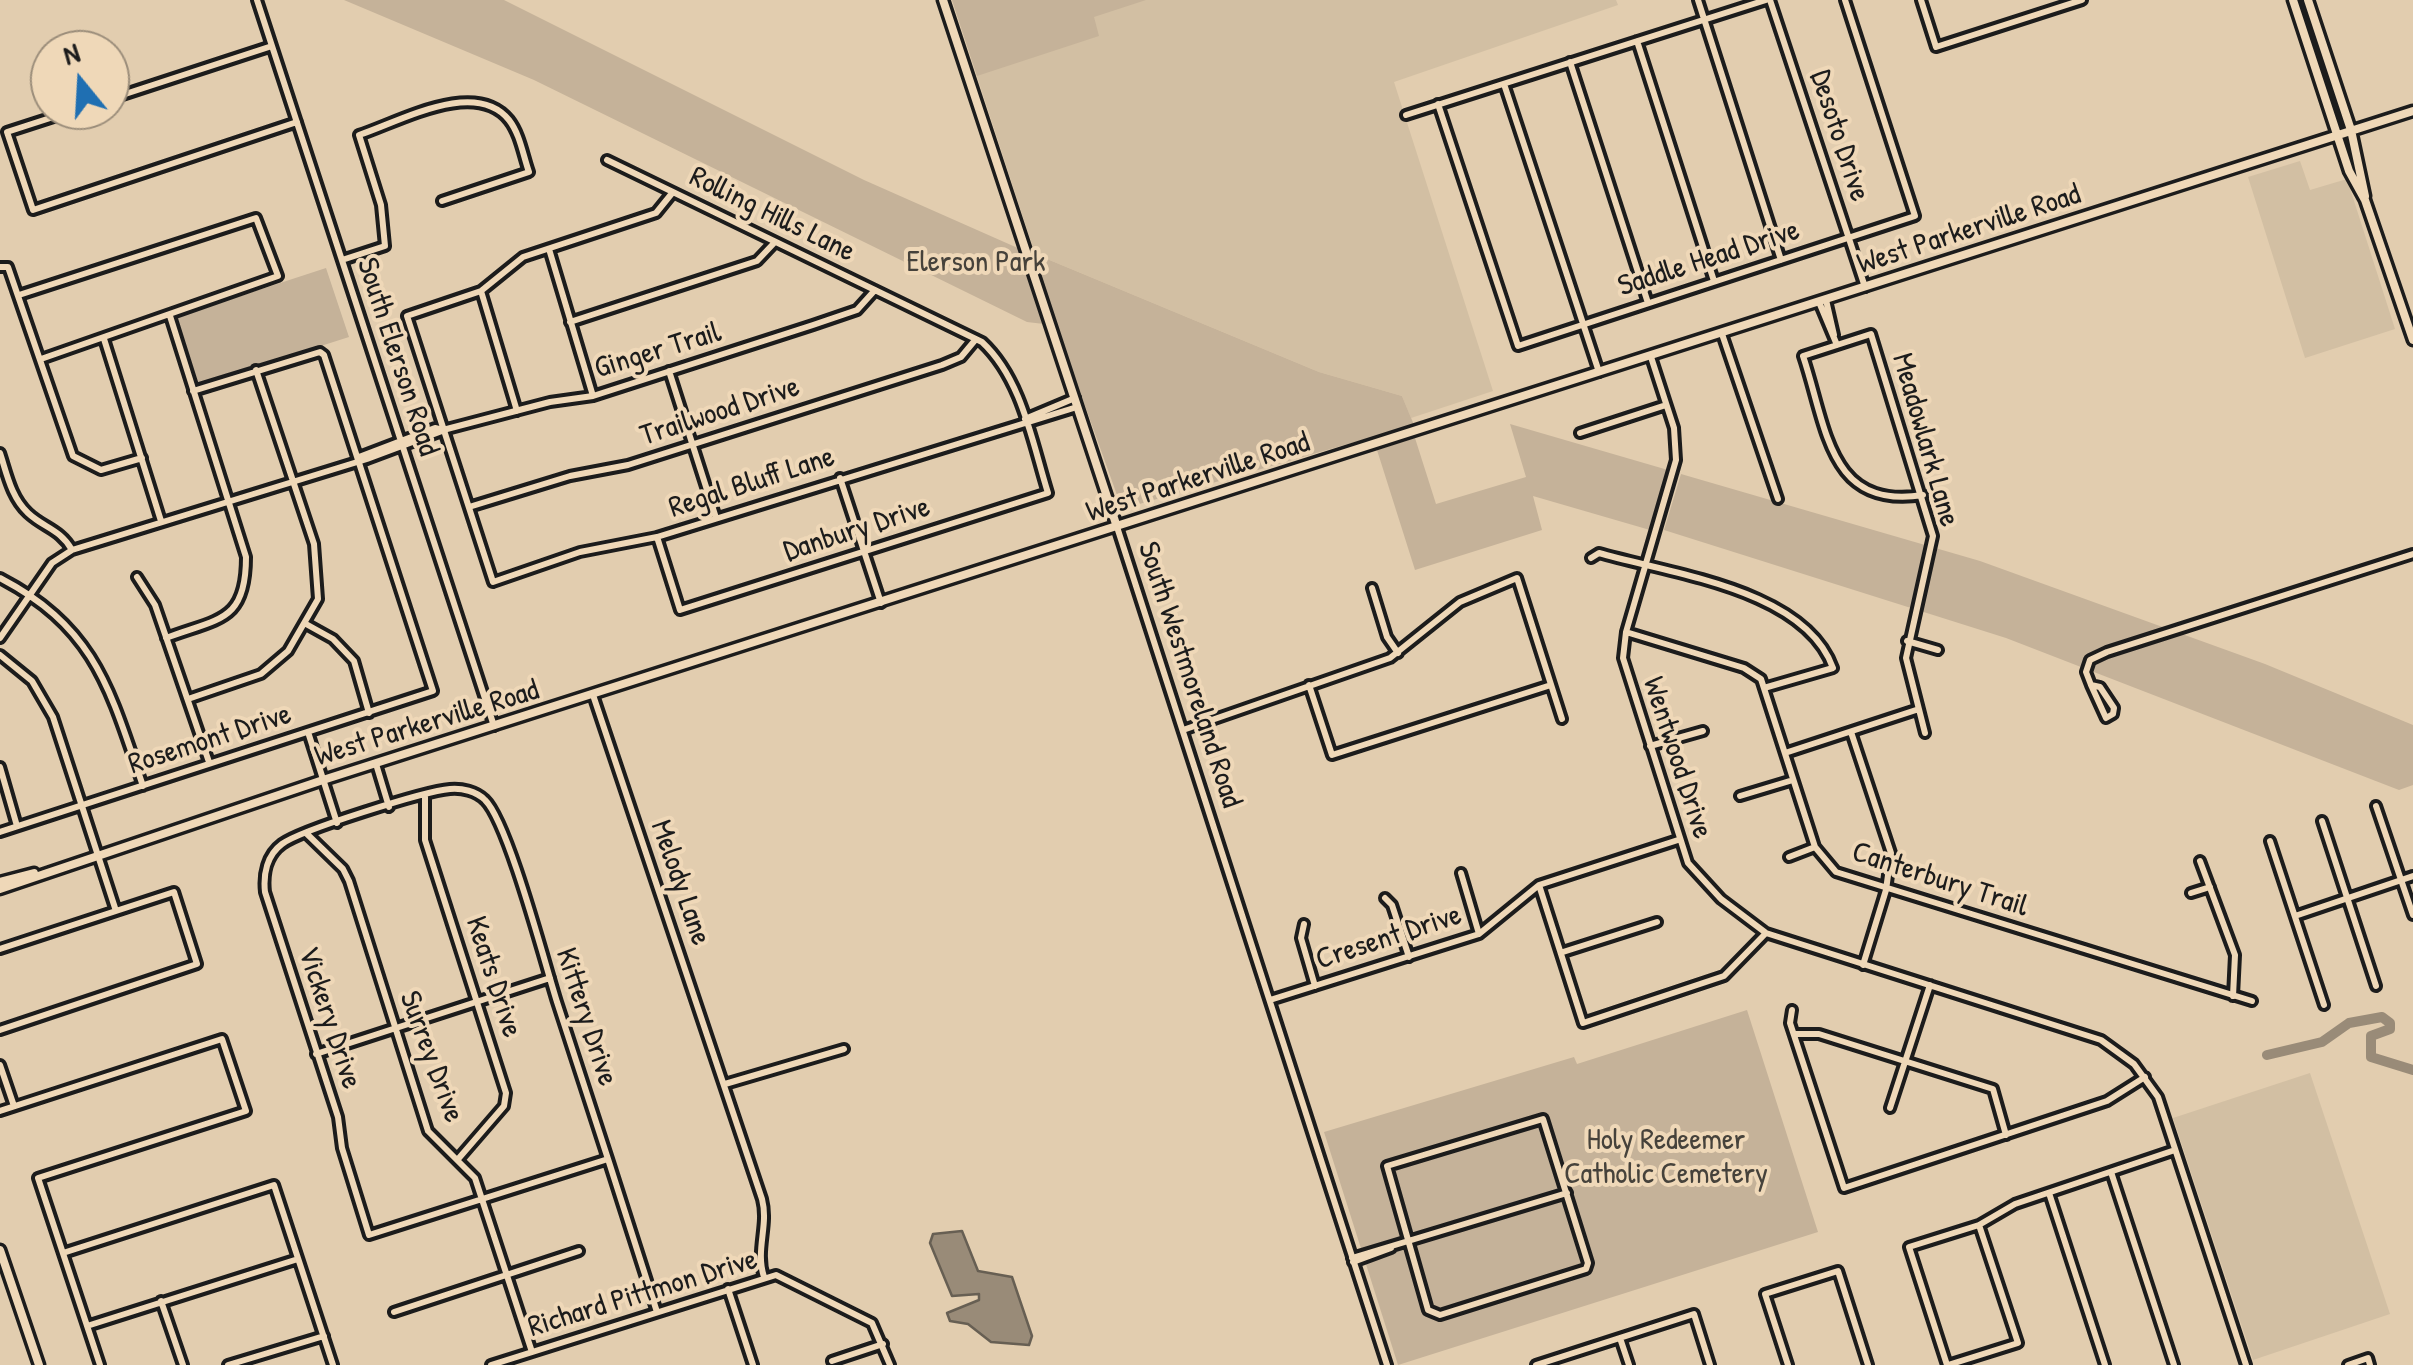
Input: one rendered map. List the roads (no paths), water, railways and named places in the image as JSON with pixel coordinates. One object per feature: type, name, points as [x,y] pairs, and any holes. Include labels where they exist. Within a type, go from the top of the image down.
[{"type":"main road","name":"South Westmoreland Road","points":[[943,0],[1117,528]]},
{"type":"main road","points":[[2293,0],[2413,340]]},
{"type":"main road","points":[[2308,0],[2351,130],[2365,200]]},
{"type":"main road","name":"West Parkerville Road","points":[[0,886],[2413,111]]},
{"type":"main road","points":[[0,1250],[38,1365]]},
{"type":"street","name":"South Elerson Road","points":[[258,0],[494,727]]},
{"type":"street","points":[[1698,0],[1781,260]]},
{"type":"street","points":[[1406,115],[1768,0]]},
{"type":"street","name":"Desoto Drive","points":[[1768,0],[1865,286]]},
{"type":"street","name":"Saddle Head Drive","points":[[1438,104],[1518,346],[1915,216],[1845,0]]},
{"type":"street","points":[[1921,0],[1936,46],[2082,0]]},
{"type":"street","points":[[1637,41],[1714,281]]},
{"type":"street","points":[[130,92],[272,46]]},
{"type":"street","points":[[1570,62],[1648,303]]},
{"type":"street","points":[[1504,84],[1599,372]]},
{"type":"street","points":[[342,260],[385,246],[381,205],[359,135],[458,102],[492,106],[510,122],[528,172],[442,201]]},
{"type":"street","points":[[30,125],[8,132],[33,210],[297,122]]},
{"type":"street","name":"Rolling Hills Lane","points":[[607,160],[976,339],[1002,361],[1048,493]]},
{"type":"street","points":[[469,507],[408,316],[481,292],[524,257],[656,214],[674,192]]},
{"type":"street","points":[[19,295],[256,218],[278,276],[41,360]]},
{"type":"street","points":[[570,322],[757,262],[775,241]]},
{"type":"street","points":[[549,248],[593,396]]},
{"type":"street","points":[[4,267],[19,295],[72,456],[101,470],[142,458]]},
{"type":"street","name":"Ginger Trail","points":[[0,638],[52,564],[72,550],[358,458],[364,452],[402,443],[435,428],[443,430],[593,396],[669,372],[857,310],[875,290]]},
{"type":"street","points":[[481,292],[517,411]]},
{"type":"street","points":[[1822,301],[1837,345],[1803,356],[1840,466],[1854,485],[1892,500],[1923,495]]},
{"type":"street","points":[[166,638],[230,614],[246,590],[246,557],[170,316]]},
{"type":"street","points":[[1722,334],[1778,499]]},
{"type":"street","name":"Meadowlark Lane","points":[[1837,345],[1871,334],[1933,536],[1931,560],[1907,641],[1908,678],[1925,733]]},
{"type":"street","points":[[104,338],[161,521]]},
{"type":"street","name":"Trailwood Drive","points":[[469,507],[693,445],[942,365],[960,357],[976,339]]},
{"type":"street","points":[[193,392],[320,352],[358,458]]},
{"type":"street","name":"Wentwood Drive","points":[[1651,357],[1666,404],[1676,460],[1626,632],[1626,678],[1678,840],[1696,873],[1766,933],[2102,1040],[2146,1077],[2165,1119],[2246,1365]]},
{"type":"street","points":[[188,699],[260,674],[288,650],[318,599],[317,563],[256,370]]},
{"type":"street","points":[[669,372],[716,518]]},
{"type":"street","name":"Regal Bluff Lane","points":[[469,507],[493,582],[580,552],[656,537],[1024,420],[1030,413],[1076,402]]},
{"type":"street","points":[[1580,433],[1666,404]]},
{"type":"street","points":[[0,452],[16,498],[26,511],[64,536],[72,550]]},
{"type":"street","name":"Rosemont Drive","points":[[0,832],[433,691],[358,458]]},
{"type":"street","points":[[840,478],[881,603]]},
{"type":"street","name":"Danbury Drive","points":[[656,537],[680,610],[1048,493]]},
{"type":"street","name":"South Westmoreland Road","points":[[1117,528],[1386,1365]]},
{"type":"street","points":[[1591,558],[1599,553],[1772,605],[1820,640],[1834,668],[1764,688],[1761,679],[1744,668],[1626,632]]},
{"type":"street","points":[[2091,684],[2106,695],[2114,708],[2106,718],[2091,684],[2086,672],[2090,660],[2413,554]]},
{"type":"street","points":[[0,578],[30,594],[67,622],[89,649],[107,680],[143,786]]},
{"type":"street","points":[[137,578],[155,605],[209,762]]},
{"type":"street","points":[[1183,730],[1398,654],[1460,602],[1517,578],[1562,719]]},
{"type":"street","points":[[1372,588],[1387,637],[1398,654]]},
{"type":"street","points":[[306,624],[333,639],[354,661],[370,712]]},
{"type":"street","points":[[1907,641],[1938,650]]},
{"type":"street","points":[[0,655],[32,681],[53,717],[116,911]]},
{"type":"street","points":[[1308,686],[1332,756],[1551,685]]},
{"type":"street","name":"Canterbury Trail","points":[[1764,688],[1815,846],[1836,872],[2252,1001]]},
{"type":"street","name":"Melody Lane","points":[[593,695],[726,1084],[764,1208],[758,1248],[764,1277]]},
{"type":"street","points":[[1785,754],[1917,710]]},
{"type":"street","points":[[1650,746],[1703,731]]},
{"type":"street","points":[[308,732],[337,823]]},
{"type":"street","points":[[1851,732],[1891,853],[1886,890],[1863,966]]},
{"type":"street","points":[[376,764],[390,807]]},
{"type":"street","points":[[0,767],[17,826]]},
{"type":"street","points":[[1740,796],[1793,780]]},
{"type":"street","name":"Kittery Drive","points":[[306,833],[425,795],[467,790],[484,799],[498,818],[657,1312]]},
{"type":"street","name":"Keats Drive","points":[[425,795],[425,840],[507,1100],[460,1158]]},
{"type":"street","points":[[2376,806],[2413,915]]},
{"type":"street","points":[[2322,821],[2376,986]]},
{"type":"street","name":"Surrey Drive","points":[[306,833],[343,869],[349,881],[428,1131],[460,1158],[475,1178],[532,1352]]},
{"type":"street","name":"Vickery Drive","points":[[306,833],[280,845],[265,868],[264,882],[369,1235],[482,1198]]},
{"type":"street","name":"Cresent Drive","points":[[1270,1000],[1479,934],[1539,885],[1678,840]]},
{"type":"street","points":[[2270,841],[2324,1005]]},
{"type":"street","points":[[1789,857],[1815,846]]},
{"type":"street","points":[[2200,860],[2235,955],[2233,996]]},
{"type":"street","points":[[1460,873],[1479,934]]},
{"type":"street","points":[[2295,916],[2413,876]]},
{"type":"street","points":[[1539,885],[1583,1023],[1724,976],[1766,933]]},
{"type":"street","points":[[2191,892],[2210,887]]},
{"type":"street","points":[[0,949],[174,892],[197,964],[0,1030]]},
{"type":"street","points":[[1386,898],[1409,956]]},
{"type":"street","points":[[1562,952],[1657,922]]},
{"type":"street","points":[[1304,924],[1301,938],[1315,986]]},
{"type":"street","points":[[316,1054],[550,978]]},
{"type":"street","points":[[1890,1108],[1930,985]]},
{"type":"street","points":[[1792,1010],[1794,1034],[1844,1188],[2107,1101],[2146,1077]]},
{"type":"street","points":[[1794,1034],[1819,1034],[1993,1089],[2006,1135]]},
{"type":"street","points":[[0,1110],[222,1038],[246,1111],[38,1178],[100,1365]]},
{"type":"street","points":[[726,1084],[844,1049]]},
{"type":"street","points":[[0,1065],[14,1106]]},
{"type":"street","points":[[1544,1118],[1567,1193],[1588,1263],[1586,1269],[1440,1315],[1428,1310],[1389,1162],[1544,1118]]},
{"type":"street","points":[[1979,1226],[2018,1342],[1948,1365],[1909,1248],[1979,1226],[2015,1204],[2175,1150]]},
{"type":"street","points":[[482,1198],[608,1159]]},
{"type":"street","points":[[2111,1172],[2174,1365]]},
{"type":"street","points":[[63,1253],[274,1185],[333,1365]]},
{"type":"street","points":[[1353,1260],[1388,1244],[1391,1247],[1408,1243],[1567,1193]]},
{"type":"street","points":[[2049,1193],[2105,1365]]},
{"type":"street","points":[[394,1312],[580,1251]]},
{"type":"street","points":[[87,1326],[298,1258]]},
{"type":"street","points":[[1788,1365],[1765,1294],[1838,1272],[1868,1365]]},
{"type":"street","name":"Richard Pittmon Drive","points":[[491,1365],[764,1277],[788,1278],[872,1323],[890,1365]]},
{"type":"street","points":[[728,1289],[753,1365]]},
{"type":"street","points":[[161,1302],[184,1365]]},
{"type":"street","points":[[1536,1365],[1694,1314],[1710,1365]]},
{"type":"street","points":[[228,1365],[324,1336]]},
{"type":"street","points":[[1620,1338],[1629,1365]]},
{"type":"street","points":[[832,1361],[883,1344]]},
{"type":"street","points":[[2348,1365],[2369,1362]]},
{"type":"waterway","points":[[2267,1055],[2322,1042],[2349,1023],[2382,1017],[2390,1023],[2390,1029],[2371,1036],[2371,1057],[2413,1070]]},
{"type":"park label","name":"Elerson Park","points":[[976,263]]},
{"type":"park label","name":"Holy Redeemer Catholic Cemetery","points":[[1666,1158]]}]
